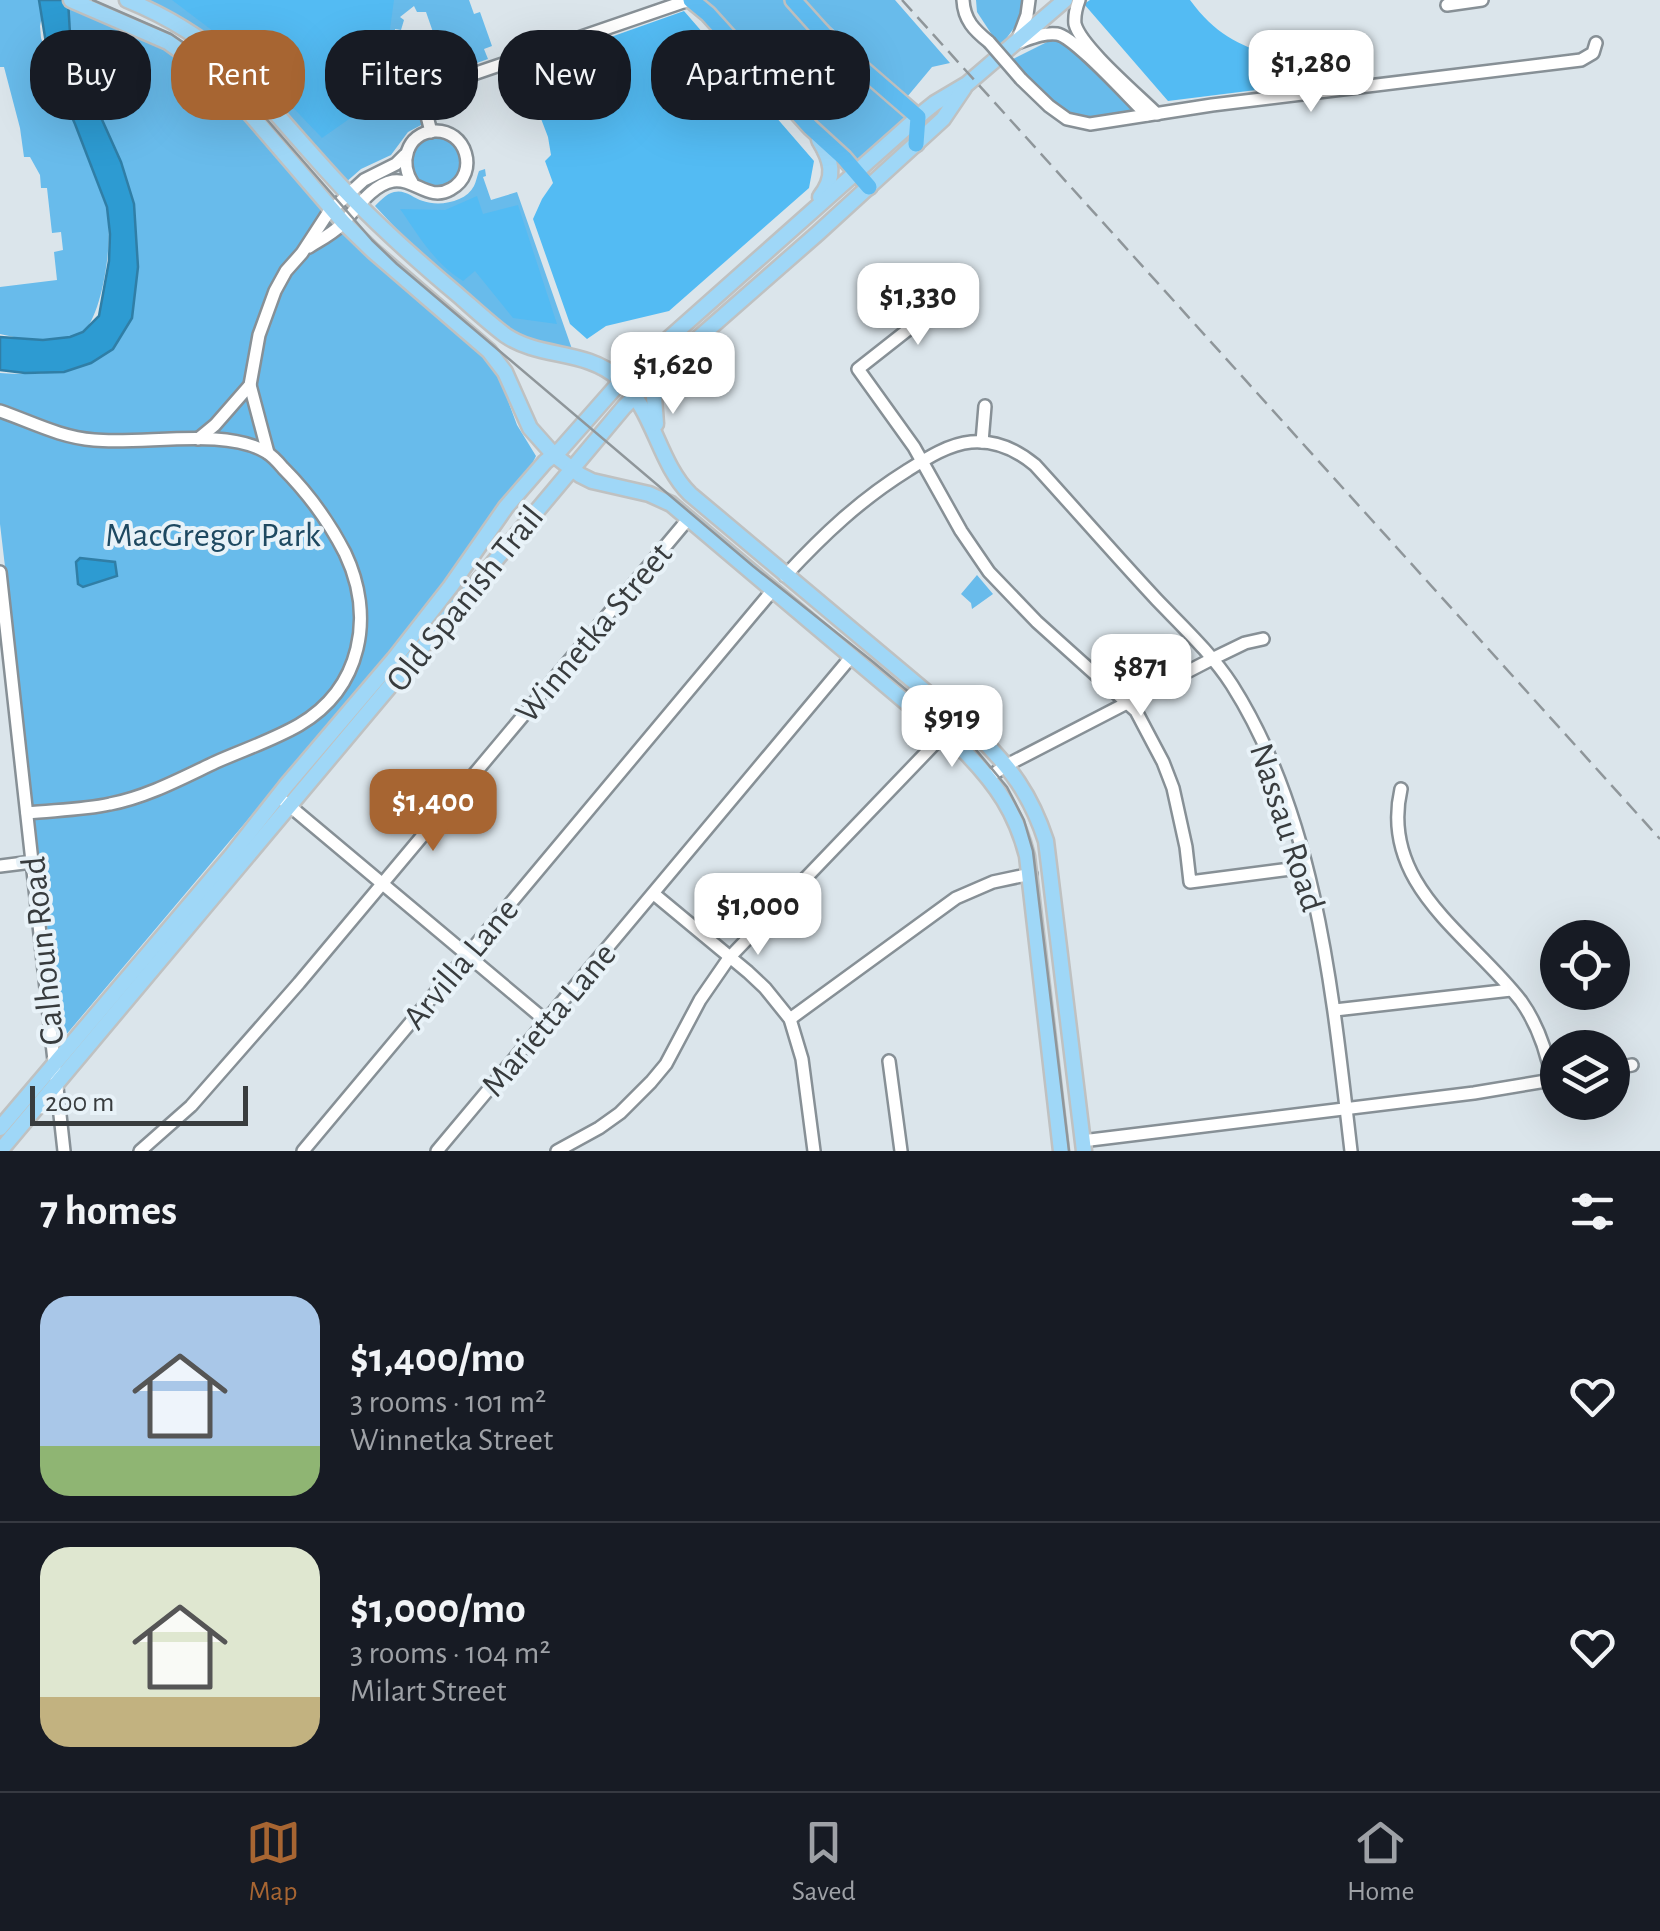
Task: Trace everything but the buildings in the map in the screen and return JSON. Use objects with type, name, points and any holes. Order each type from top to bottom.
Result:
[{"type":"highway","points":[[690,0],[708,14],[869,187]]},
{"type":"highway","points":[[793,0],[830,40],[918,117],[916,144]]},
{"type":"main road","points":[[71,0],[168,42],[195,60],[239,101],[343,222],[489,351],[505,372],[530,428],[554,454],[602,484],[648,494],[672,504],[944,734],[989,777],[1020,828],[1031,874],[1061,1151]]},
{"type":"main road","points":[[127,0],[174,21],[218,52],[408,254],[502,332],[524,345],[584,358],[621,381],[654,427],[674,476],[690,494],[974,733],[1006,765],[1032,804],[1046,841],[1083,1146]]},
{"type":"main road","name":"Old Spanish Trail","points":[[0,1151],[283,801],[418,630],[506,507],[545,462],[621,381],[794,226],[935,102],[968,84],[1065,0]]},
{"type":"main road","name":"Old Spanish Trail","points":[[0,1128],[231,856],[396,682],[634,396],[943,119],[968,84]]},
{"type":"main road","points":[[794,226],[830,180],[830,161],[810,126]]},
{"type":"main road","points":[[667,463],[656,424],[654,397],[672,361]]},
{"type":"street","points":[[647,13],[670,0]]},
{"type":"street","points":[[431,132],[421,92],[690,0]]},
{"type":"street","points":[[967,0],[965,16],[1020,79],[1067,119],[1090,124],[1581,60],[1594,53],[1596,43]]},
{"type":"street","points":[[1017,42],[1029,0]]},
{"type":"street","points":[[1078,0],[1074,18],[1086,44],[1152,114]]},
{"type":"street","points":[[1447,5],[1482,0]]},
{"type":"street","points":[[1017,42],[1061,34],[1152,114]]},
{"type":"street","points":[[27,813],[106,805],[153,790],[297,726],[316,714],[337,692],[352,664],[362,612],[358,588],[324,514],[268,453],[250,384],[256,347],[266,312],[286,271],[332,209],[364,180],[396,164],[414,140],[431,132],[446,132],[463,146],[468,160],[465,174],[456,186],[443,193],[397,181],[387,184],[302,253]]},
{"type":"street","points":[[405,156],[413,184]]},
{"type":"street","points":[[952,296],[858,368],[922,460],[989,572],[1037,622],[1128,702],[1148,732],[1173,788],[1190,882],[1306,867]]},
{"type":"street","points":[[198,439],[250,384]]},
{"type":"street","points":[[785,576],[856,505],[922,460],[960,444],[982,442],[984,406]]},
{"type":"street","points":[[0,411],[65,436],[96,441],[198,439],[235,442],[268,453]]},
{"type":"street","name":"Nassau Road","points":[[982,442],[1014,450],[1035,465],[1212,659],[1232,685],[1266,748],[1286,799],[1314,894],[1335,1010],[1351,1151]]},
{"type":"street","name":"Winnetka Street","points":[[140,1151],[191,1106],[299,983],[689,518]]},
{"type":"street","name":"Calhoun Road","points":[[0,572],[64,1151]]},
{"type":"street","name":"Arvilla Lane","points":[[303,1151],[772,592]]},
{"type":"street","points":[[989,777],[1212,659],[1263,639]]},
{"type":"street","name":"Marietta Lane","points":[[439,1150],[851,656]]},
{"type":"street","points":[[557,1151],[620,1113],[651,1082],[666,1064],[700,1000],[729,958],[944,734]]},
{"type":"street","points":[[1401,789],[1396,822],[1408,869],[1435,908],[1521,1002],[1540,1035]]},
{"type":"street","points":[[283,801],[546,1021]]},
{"type":"street","points":[[0,866],[32,862]]},
{"type":"street","points":[[790,1019],[956,898],[993,882],[1031,874]]},
{"type":"street","points":[[654,894],[765,988],[790,1019],[802,1059],[814,1151]]},
{"type":"street","points":[[1335,1010],[1511,990]]},
{"type":"street","points":[[889,1061],[900,1151]]},
{"type":"street","points":[[1083,1146],[1540,1082]]},
{"type":"green space","points":[[0,0],[39,0],[43,11],[40,30],[30,30],[30,120],[74,120],[107,210],[109,227],[97,307],[83,332],[64,341],[43,342],[0,334],[0,287],[57,280],[54,252],[63,250],[61,232],[52,233],[47,188],[41,188],[40,175],[30,157],[24,157],[4,67],[0,67]]},
{"type":"green space","points":[[138,0],[469,0],[474,14],[480,12],[492,46],[484,49],[488,59],[478,63],[478,30],[432,30],[426,12],[417,12],[414,6],[400,17],[404,20],[401,30],[325,30],[325,120],[425,123],[408,132],[391,155],[361,169],[345,183],[288,120],[305,120],[305,30],[185,30]]},
{"type":"green space","points":[[706,0],[788,0],[819,30],[733,30]]},
{"type":"green space","points":[[805,0],[895,0],[950,63],[932,67],[907,97],[870,63],[870,30],[834,30]]},
{"type":"green space","points":[[976,0],[1025,0],[1022,17],[1000,47],[977,12]]},
{"type":"green space","name":"MacGregor Park","points":[[68,4],[126,30],[71,30]]},
{"type":"green space","points":[[1057,40],[1072,47],[1135,113],[1095,118],[1069,112],[1047,98],[1011,60]]},
{"type":"green space","name":"MacGregor Park","points":[[151,43],[171,54],[171,120],[245,120],[368,256],[482,353],[497,371],[517,425],[536,456],[409,629],[65,1036],[60,1036],[0,524],[0,373],[46,373],[91,363],[134,204],[102,120],[151,120]]},
{"type":"green space","points":[[870,80],[906,115],[852,161],[815,120],[870,120]]},
{"type":"green space","points":[[445,135],[459,146],[463,171],[444,189],[427,188],[414,178],[411,154],[420,140]]},
{"type":"green space","points":[[485,169],[483,177],[491,200],[517,192],[572,349],[512,334],[417,251],[375,206],[398,191],[429,203],[452,202],[470,191],[479,171]]},
{"type":"green space","points":[[977,575],[993,594],[972,609],[961,594]]},
{"type":"shaded area","points":[[39,0],[68,0],[70,30],[44,30]]},
{"type":"shaded area","points":[[172,0],[394,0],[390,30],[325,30],[325,120],[348,120],[322,138],[305,120],[305,30],[212,30]]},
{"type":"shaded area","points":[[1090,0],[1190,0],[1224,34],[1294,63],[1303,84],[1168,101],[1084,4]]},
{"type":"shaded area","points":[[684,11],[700,30],[651,30],[651,120],[778,120],[814,161],[809,188],[669,311],[606,326],[587,339],[570,324],[533,219],[553,183],[545,161],[551,155],[542,120],[631,120],[630,30]]},
{"type":"shaded area","points":[[73,120],[102,120],[134,204],[138,267],[132,318],[113,349],[91,363],[64,372],[0,370],[0,337],[70,337],[83,332],[99,316],[109,261],[107,207]]},
{"type":"shaded area","points":[[477,196],[483,214],[518,205],[557,324],[513,318],[475,271],[463,281],[444,266],[400,209],[445,210]]},
{"type":"shaded area","points":[[80,558],[115,562],[117,576],[83,587],[78,584],[76,562]]},
{"type":"tram line","points":[[93,0],[171,34],[212,62],[397,264],[753,566],[972,745],[1007,787],[1024,820],[1033,851],[1069,1151]]},
{"type":"railway","points":[[902,0],[1660,839]]}]
